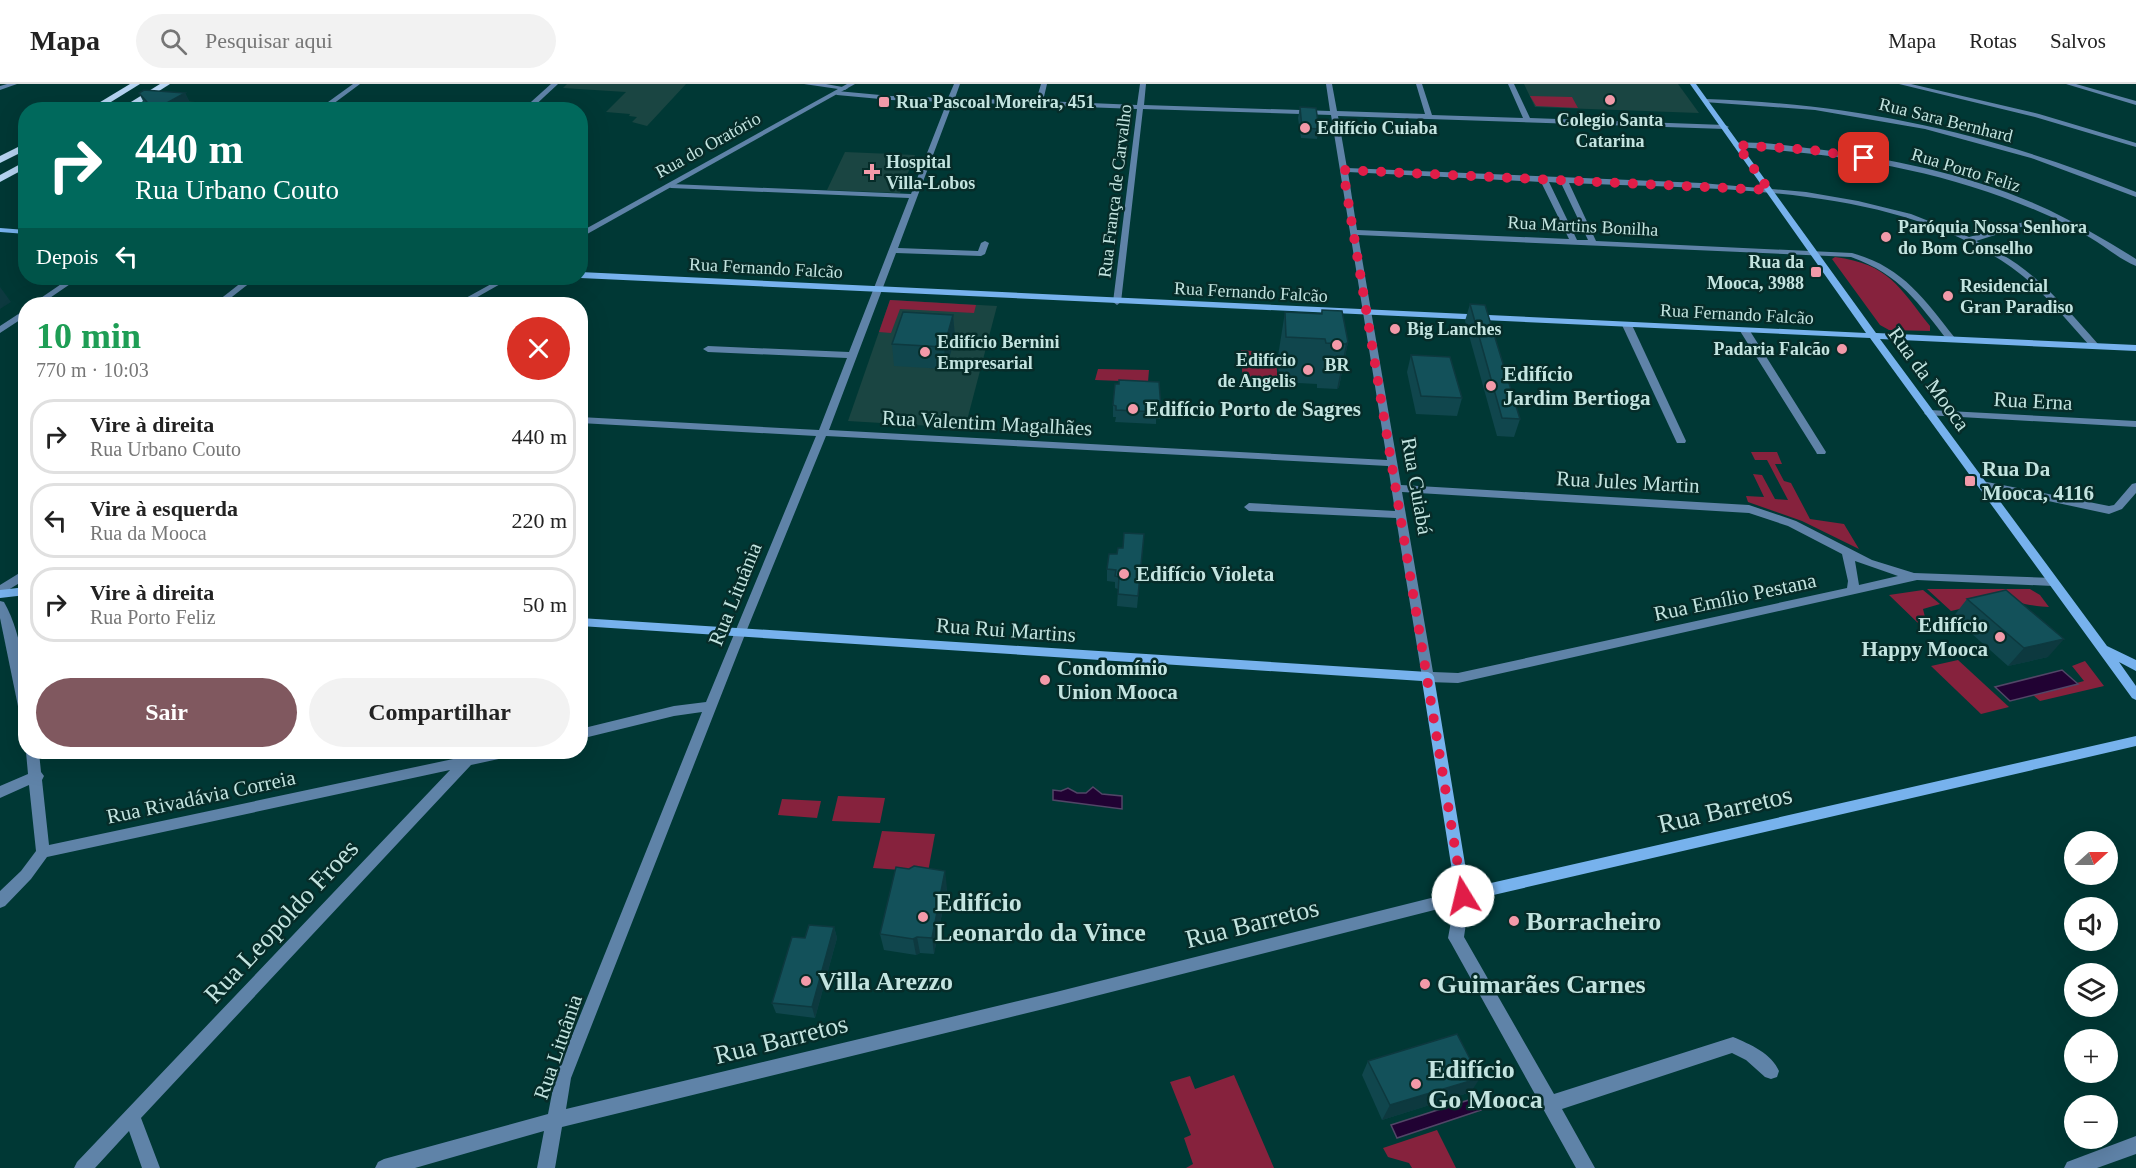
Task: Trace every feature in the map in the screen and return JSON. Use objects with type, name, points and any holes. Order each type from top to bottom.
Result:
[{"type":"main road","points":[[105,102],[136,84]]},
{"type":"main road","points":[[136,102],[166,84]]},
{"type":"main road","name":"Rua da Mooca","points":[[1693,84],[1812,252],[2136,695]]},
{"type":"main road","points":[[0,160],[18,150]]},
{"type":"main road","points":[[0,179],[18,169]]},
{"type":"main road","points":[[0,230],[18,231]]},
{"type":"main road","name":"Rua Fernando Falcão","points":[[588,275],[878,291],[2136,348]]},
{"type":"main road","points":[[0,592],[18,591]]},
{"type":"main road","name":"Rua Rui Martins","points":[[588,622],[1428,676]]},
{"type":"main road","points":[[2102,648],[2136,666]]},
{"type":"main road","name":"Rua Cuiabá","points":[[1428,676],[1463,896]]},
{"type":"main road","name":"Rua Barretos","points":[[1463,896],[2136,741]]},
{"type":"street","points":[[0,88],[14,84]]},
{"type":"street","points":[[331,102],[357,84]]},
{"type":"street","points":[[534,102],[555,84]]},
{"type":"street","points":[[807,84],[849,86]]},
{"type":"street","name":"Rua Lituânia","points":[[546,1168],[563,1078],[740,632],[823,432],[957,84]]},
{"type":"street","points":[[1039,102],[1044,84]]},
{"type":"street","name":"Rua França de Carvalho","points":[[1118,302],[1143,84]]},
{"type":"street","name":"Rua Cuiabá","points":[[1329,84],[1428,676]]},
{"type":"street","points":[[1419,84],[1429,117]]},
{"type":"street","points":[[1511,84],[1527,119]]},
{"type":"street","points":[[1902,84],[2037,115],[2136,145]]},
{"type":"street","points":[[2069,84],[2136,103]]},
{"type":"street","name":"Rua do Oratório","points":[[588,232],[849,86]]},
{"type":"street","points":[[837,93],[852,96],[1725,127]]},
{"type":"street","name":"Rua Sara Bernhard","points":[[1706,101],[1793,105],[1910,124],[2055,164],[2136,195]]},
{"type":"street","name":"Rua Porto Feliz","points":[[1737,145],[1800,148],[1850,155],[1924,171],[1974,185],[2050,215],[2094,236],[2136,262]]},
{"type":"street","points":[[1343,170],[1769,190],[1837,200],[1905,215],[1969,240],[2018,267],[2095,346]]},
{"type":"street","points":[[1544,179],[1574,242]]},
{"type":"street","points":[[1564,180],[1593,243]]},
{"type":"street","points":[[671,186],[914,196]]},
{"type":"street","points":[[1558,208],[1576,208]]},
{"type":"street","points":[[1969,240],[2021,224]]},
{"type":"street","name":"Rua Martins Bonilha","points":[[1353,232],[1852,255],[1871,260],[1903,279],[1952,340]]},
{"type":"street","points":[[893,250],[981,254],[985,243]]},
{"type":"street","points":[[46,297],[64,285]]},
{"type":"street","points":[[227,297],[243,285]]},
{"type":"street","points":[[472,297],[494,285]]},
{"type":"street","points":[[0,330],[18,318]]},
{"type":"street","points":[[1627,325],[1681,441]]},
{"type":"street","points":[[1745,331],[1821,452]]},
{"type":"street","points":[[708,349],[853,355]]},
{"type":"street","name":"Rua Erna","points":[[1929,412],[2136,424]]},
{"type":"street","name":"Rua Valentim Magalhães","points":[[588,420],[1391,463]]},
{"type":"street","points":[[1982,484],[2109,510],[2118,507],[2136,486]]},
{"type":"street","name":"Rua Jules Martin","points":[[1396,488],[1749,508],[1793,521],[1847,553],[1889,572],[1917,576]]},
{"type":"street","points":[[1249,507],[1401,515]]},
{"type":"street","points":[[1847,553],[1854,581],[1852,591]]},
{"type":"street","name":"Rua Emílio Pestana","points":[[1428,676],[1458,678],[1917,576],[2053,582]]},
{"type":"street","points":[[0,592],[18,579]]},
{"type":"street","points":[[0,605],[8,623],[18,675]]},
{"type":"street","points":[[588,732],[674,711],[711,706]]},
{"type":"street","points":[[0,901],[26,875],[43,852],[33,759]]},
{"type":"street","name":"Rua Rivadávia Correia","points":[[43,852],[476,759]]},
{"type":"street","name":"Rua Leopoldo Froes","points":[[83,1168],[467,761]]},
{"type":"street","points":[[0,792],[37,776]]},
{"type":"street","points":[[1463,896],[1456,938],[1587,1168]]},
{"type":"street","name":"Rua Barretos","points":[[384,1168],[555,1120],[1056,999],[1463,896]]},
{"type":"street","points":[[1550,1104],[1732,1045],[1752,1054],[1772,1071]]},
{"type":"street","points":[[132,1116],[151,1168]]},
{"type":"street","points":[[2073,1168],[2136,1145]]},
{"type":"shaded area","points":[[567,84],[686,84],[647,126],[632,122],[637,117],[629,116],[630,114],[606,112],[626,92],[563,88]]},
{"type":"shaded area","name":"Colegio Santa Catarina","points":[[1524,84],[1678,84],[1699,113],[1535,107]]},
{"type":"shaded area","points":[[1530,96],[1572,97],[1578,108],[1536,106]]},
{"type":"shaded area","points":[[148,99],[196,102],[143,102]]},
{"type":"shaded area","name":"Hospital Villa-Lobos","points":[[845,152],[915,155],[900,193],[827,190]]},
{"type":"shaded area","points":[[1835,257],[1868,265],[1891,279],[1930,326],[1930,331],[1889,330],[1880,325],[1832,259]]},
{"type":"shaded area","points":[[890,300],[997,306],[965,428],[848,421]]},
{"type":"shaded area","points":[[890,300],[976,305],[974,313],[900,309],[891,333],[879,332]]},
{"type":"shaded area","points":[[1241,350],[1275,353],[1279,389],[1243,388]]},
{"type":"shaded area","points":[[1098,369],[1149,370],[1148,382],[1095,380]]},
{"type":"shaded area","points":[[1751,452],[1777,452],[1782,464],[1775,464],[1784,481],[1791,483],[1810,519],[1844,524],[1859,549],[1802,521],[1748,502],[1746,496],[1764,497],[1753,474],[1762,475],[1775,499],[1788,500],[1767,460],[1755,460]]},
{"type":"shaded area","points":[[1927,589],[2030,589],[2040,595],[2049,607],[2015,602],[2007,598],[1951,611]]},
{"type":"shaded area","points":[[1923,590],[1940,604],[1923,609],[1926,621],[1919,624],[1889,595]]},
{"type":"shaded area","points":[[1958,660],[2009,707],[1981,714],[1931,666]]},
{"type":"shaded area","points":[[2085,661],[2104,686],[2040,701],[2033,695],[2084,681],[2072,666]]},
{"type":"shaded area","points":[[2062,670],[2078,684],[2010,701],[1995,687]]},
{"type":"shaded area","points":[[1093,787],[1102,794],[1122,796],[1122,809],[1053,800],[1053,790],[1061,791],[1068,788],[1077,793],[1086,793]]},
{"type":"shaded area","points":[[838,796],[885,798],[880,823],[832,821]]},
{"type":"shaded area","points":[[782,799],[821,801],[817,818],[778,815]]},
{"type":"shaded area","points":[[882,831],[935,834],[928,872],[873,868]]},
{"type":"shaded area","points":[[1234,1075],[1274,1168],[1186,1168],[1193,1164],[1184,1138],[1191,1135],[1170,1082],[1190,1076],[1195,1089]]},
{"type":"shaded area","points":[[1475,1098],[1481,1110],[1397,1138],[1391,1125]]},
{"type":"shaded area","points":[[1437,1130],[1456,1168],[1412,1168],[1409,1163],[1388,1157],[1383,1148]]},
{"type":"building","points":[[144,90],[185,93],[169,102],[147,102],[139,93]]},
{"type":"building","points":[[1300,107],[1316,108],[1319,129],[1302,128]]},
{"type":"building","points":[[1470,304],[1485,305],[1520,419],[1502,418]]},
{"type":"building","points":[[1322,310],[1342,311],[1348,342],[1346,344],[1326,343],[1325,339],[1286,337],[1285,312],[1322,314]]},
{"type":"building","points":[[903,312],[953,315],[944,347],[892,344]]},
{"type":"building","points":[[1411,355],[1450,357],[1462,398],[1421,396]]},
{"type":"building","points":[[1119,380],[1159,382],[1161,408],[1157,407],[1157,412],[1116,410],[1116,406],[1113,405],[1115,384],[1119,384]]},
{"type":"building","name":"Edifício Violeta","points":[[1124,533],[1144,534],[1138,596],[1118,594],[1119,577],[1115,576],[1116,570],[1107,569],[1109,554],[1117,554],[1118,548],[1123,548]]},
{"type":"building","points":[[2006,590],[2064,639],[2024,648],[1967,599]]},
{"type":"building","points":[[914,866],[945,871],[932,938],[913,939],[880,934],[896,867],[909,869]]},
{"type":"building","name":"Villa Arezzo","points":[[809,925],[834,927],[812,1007],[772,1003],[792,937],[805,938]]},
{"type":"building","points":[[1457,1034],[1480,1078],[1390,1105],[1368,1061]]},
{"type":"place","name":"Colegio Santa Catarina","points":[[1610,100]]},
{"type":"place","name":"Rua Pascoal Moreira, 451","points":[[884,102]]},
{"type":"place","name":"Edifício Cuiaba","points":[[1305,128]]},
{"type":"place","name":"Hospital Villa-Lobos","points":[[872,172]]},
{"type":"place","name":"Paróquia Nossa Senhora do Bom Conselho","points":[[1886,237]]},
{"type":"place","name":"Rua da Mooca, 3988","points":[[1816,272]]},
{"type":"place","name":"Residencial Gran Paradiso","points":[[1948,296]]},
{"type":"place","name":"Big Lanches","points":[[1395,329]]},
{"type":"place","name":"BR","points":[[1337,345]]},
{"type":"place","name":"Padaria Falcão","points":[[1842,349]]},
{"type":"place","name":"Edifício Bernini Empresarial","points":[[925,352]]},
{"type":"place","name":"Edifício de Angelis","points":[[1308,370]]},
{"type":"place","name":"Edifício Jardim Bertioga","points":[[1491,386]]},
{"type":"place","name":"Edifício Porto de Sagres","points":[[1133,409]]},
{"type":"place","name":"Rua Da Mooca, 4116","points":[[1970,481]]},
{"type":"place","name":"Edifício Violeta","points":[[1124,574]]},
{"type":"place","name":"Edifício Happy Mooca","points":[[2000,637]]},
{"type":"place","name":"Condomínio Union Mooca","points":[[1045,680]]},
{"type":"place","name":"Edifício Leonardo da Vince","points":[[923,917]]},
{"type":"place","name":"Borracheiro","points":[[1514,921]]},
{"type":"place","name":"Villa Arezzo","points":[[806,981]]},
{"type":"place","name":"Guimarães Carnes","points":[[1425,984]]},
{"type":"place","name":"Edifício Go Mooca","points":[[1416,1084]]},
{"type":"route","points":[[1463,896],[1343,170],[1769,190],[1737,145],[1789,147],[1864,158]]}]
